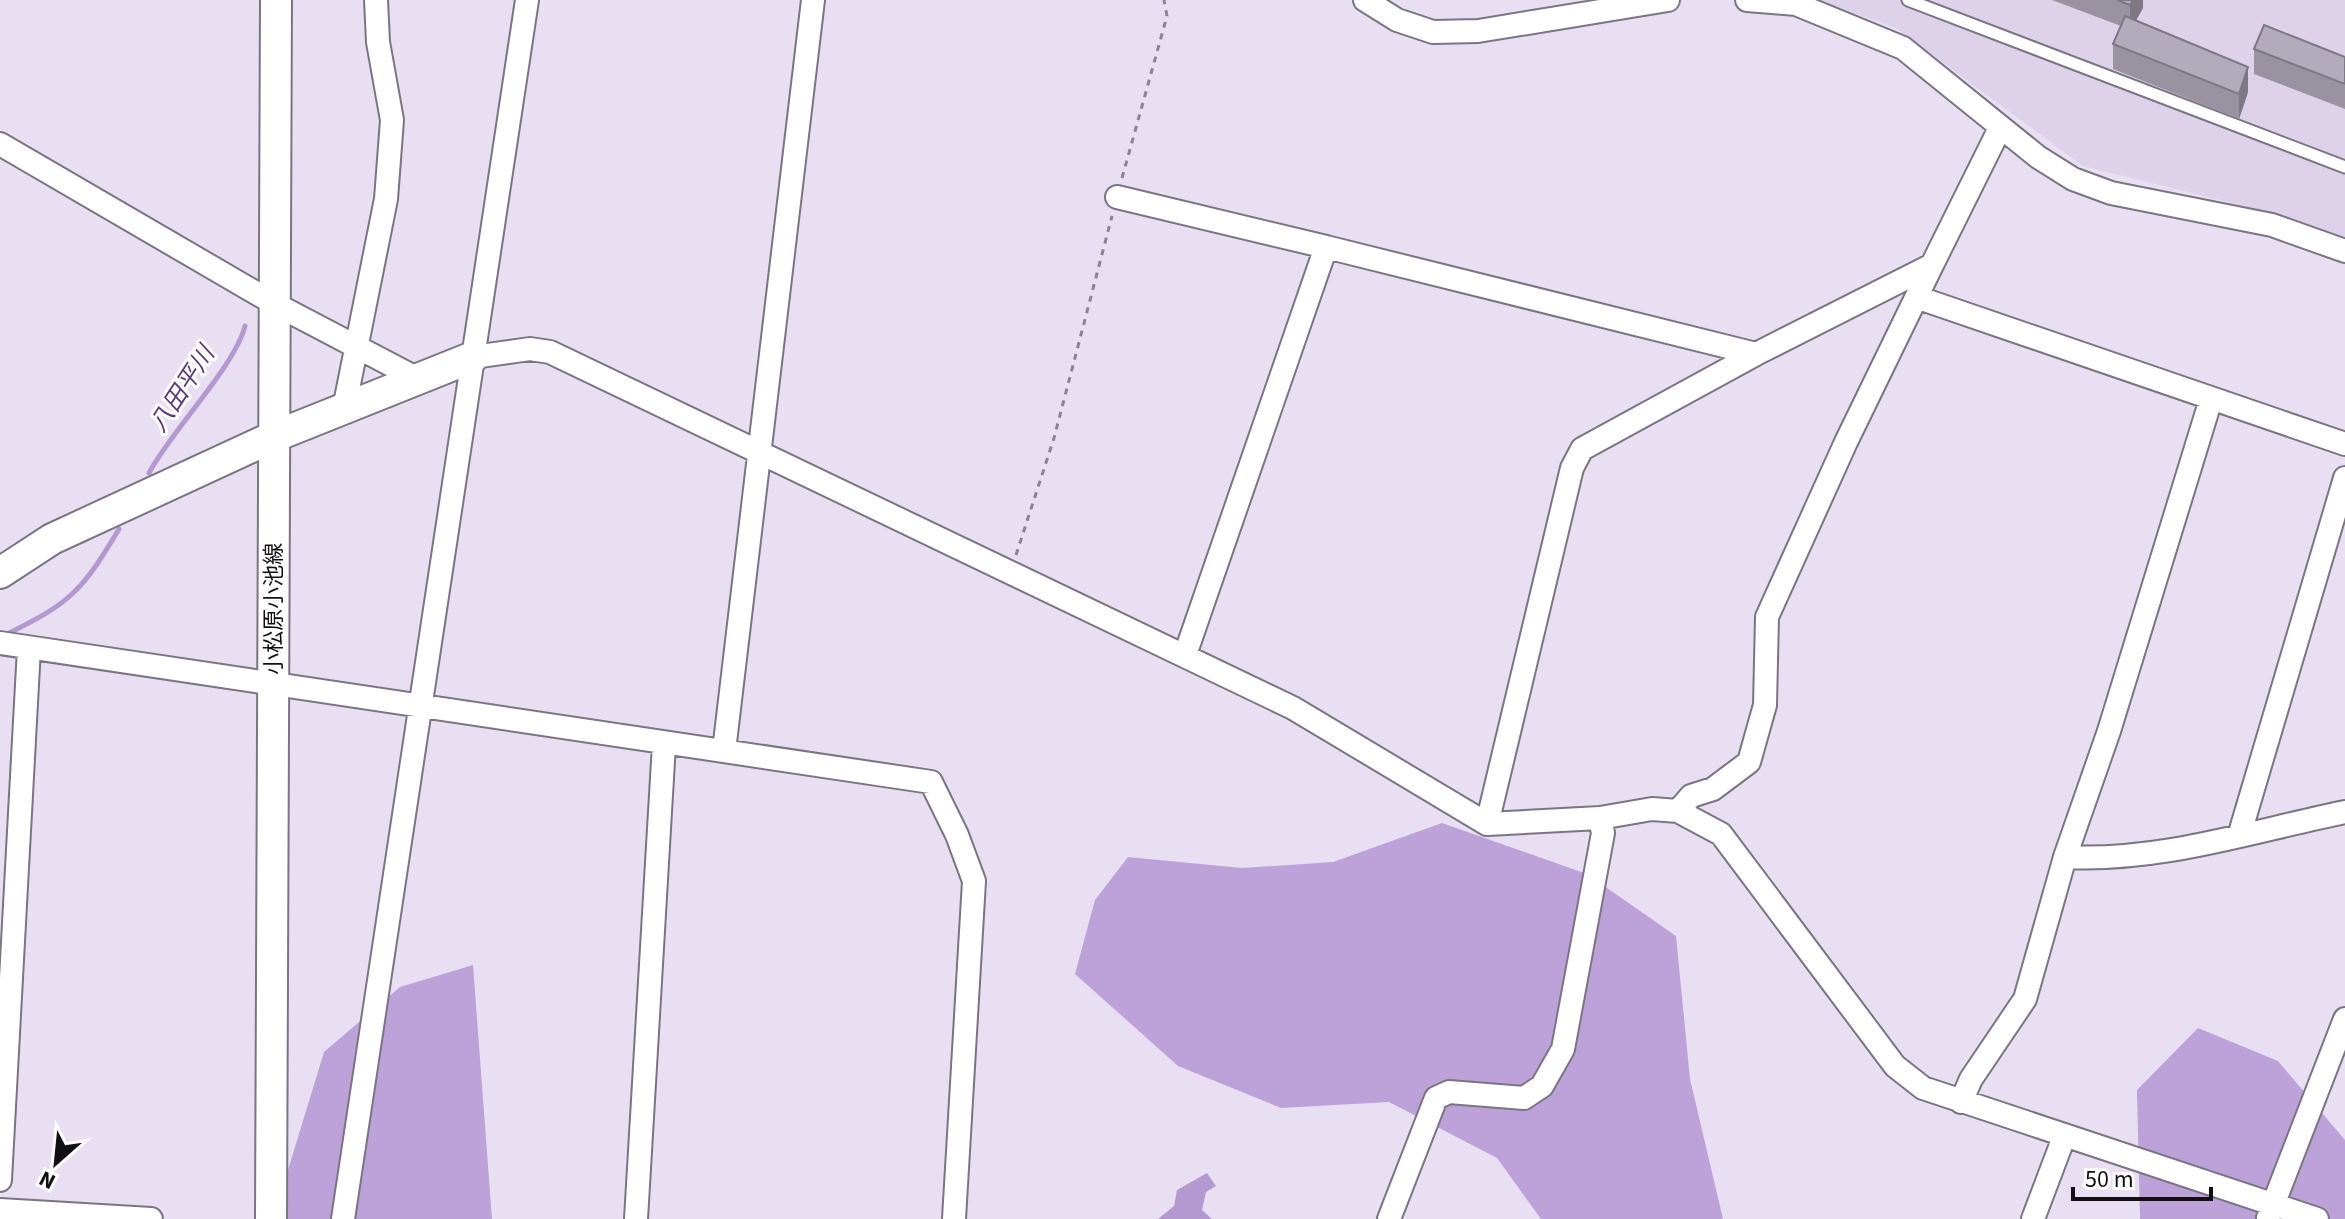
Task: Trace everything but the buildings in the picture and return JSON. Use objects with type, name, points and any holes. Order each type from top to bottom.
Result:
[{"type":"main road","name":"小松原小池線","points":[[271,1219],[276,0]]},
{"type":"main road","points":[[0,573],[52,539],[273,437],[473,357]]},
{"type":"street","points":[[344,409],[386,199],[392,120],[378,42],[376,0]]},
{"type":"street","points":[[343,1219],[527,0]]},
{"type":"street","points":[[724,751],[813,0]]},
{"type":"street","points":[[1365,0],[1397,20],[1433,32],[1478,31],[1668,0]]},
{"type":"street","points":[[1747,0],[1796,4],[1903,48],[2000,128],[2073,179],[2111,193],[2272,225],[2345,251]]},
{"type":"street","points":[[1678,811],[1691,796],[1713,789],[1749,762],[1765,705],[1767,617],[1846,442],[2000,128]]},
{"type":"street","points":[[0,144],[275,304],[418,379]]},
{"type":"street","points":[[1117,197],[1756,354]]},
{"type":"street","points":[[1185,655],[1326,247]]},
{"type":"street","points":[[1487,824],[1572,468],[1582,449],[1756,354],[1932,265]]},
{"type":"street","points":[[1919,298],[2345,444]]},
{"type":"street","points":[[473,357],[530,349],[550,352],[1293,708],[1487,824],[1600,818],[1652,809],[1678,811],[1721,834],[1895,1066],[1923,1088],[2270,1212],[2317,1219]]},
{"type":"street","points":[[1961,1102],[1971,1079],[2025,999],[2065,857],[2109,731],[2211,399]]},
{"type":"street","points":[[2240,833],[2345,478]]},
{"type":"street","points":[[0,643],[931,782],[957,835],[974,881],[954,1219]]},
{"type":"street","points":[[0,1180],[29,648]]},
{"type":"street","points":[[636,1219],[664,744]]},
{"type":"street","points":[[2065,857],[2108,860],[2179,851],[2240,833],[2345,812]]},
{"type":"street","points":[[1389,1219],[1436,1098],[1449,1092],[1524,1098],[1542,1086],[1563,1049],[1603,833],[1600,818]]},
{"type":"street","points":[[2270,1212],[2345,1019]]},
{"type":"street","points":[[2033,1219],[2064,1137]]},
{"type":"street","points":[[0,1210],[151,1219]]},
{"type":"lane","points":[[1908,0],[2345,167]]},
{"type":"path","points":[[1011,571],[1054,438],[1160,46],[1167,16],[1164,0]]},
{"type":"shaded area","points":[[1817,0],[2345,0],[2345,237],[2248,207],[2083,166],[1896,28]]},
{"type":"shaded area","points":[[1442,823],[1587,874],[1676,936],[1690,1079],[1723,1219],[1541,1219],[1497,1158],[1389,1102],[1281,1108],[1178,1066],[1075,974],[1095,900],[1128,857],[1242,868],[1333,862]]},
{"type":"shaded area","points":[[473,965],[492,1219],[273,1219],[324,1052],[400,987]]},
{"type":"shaded area","points":[[2198,1028],[2278,1061],[2345,1140],[2345,1219],[2140,1219],[2137,1090]]},
{"type":"shaded area","points":[[1207,1173],[1216,1186],[1206,1192],[1202,1210],[1212,1219],[1158,1219],[1174,1206],[1177,1190]]},
{"type":"waterway","name":"八田平川","points":[[149,473],[229,360],[245,326]]},
{"type":"waterway","name":"八田平川","points":[[5,635],[45,614],[73,593],[95,567],[119,529]]}]
